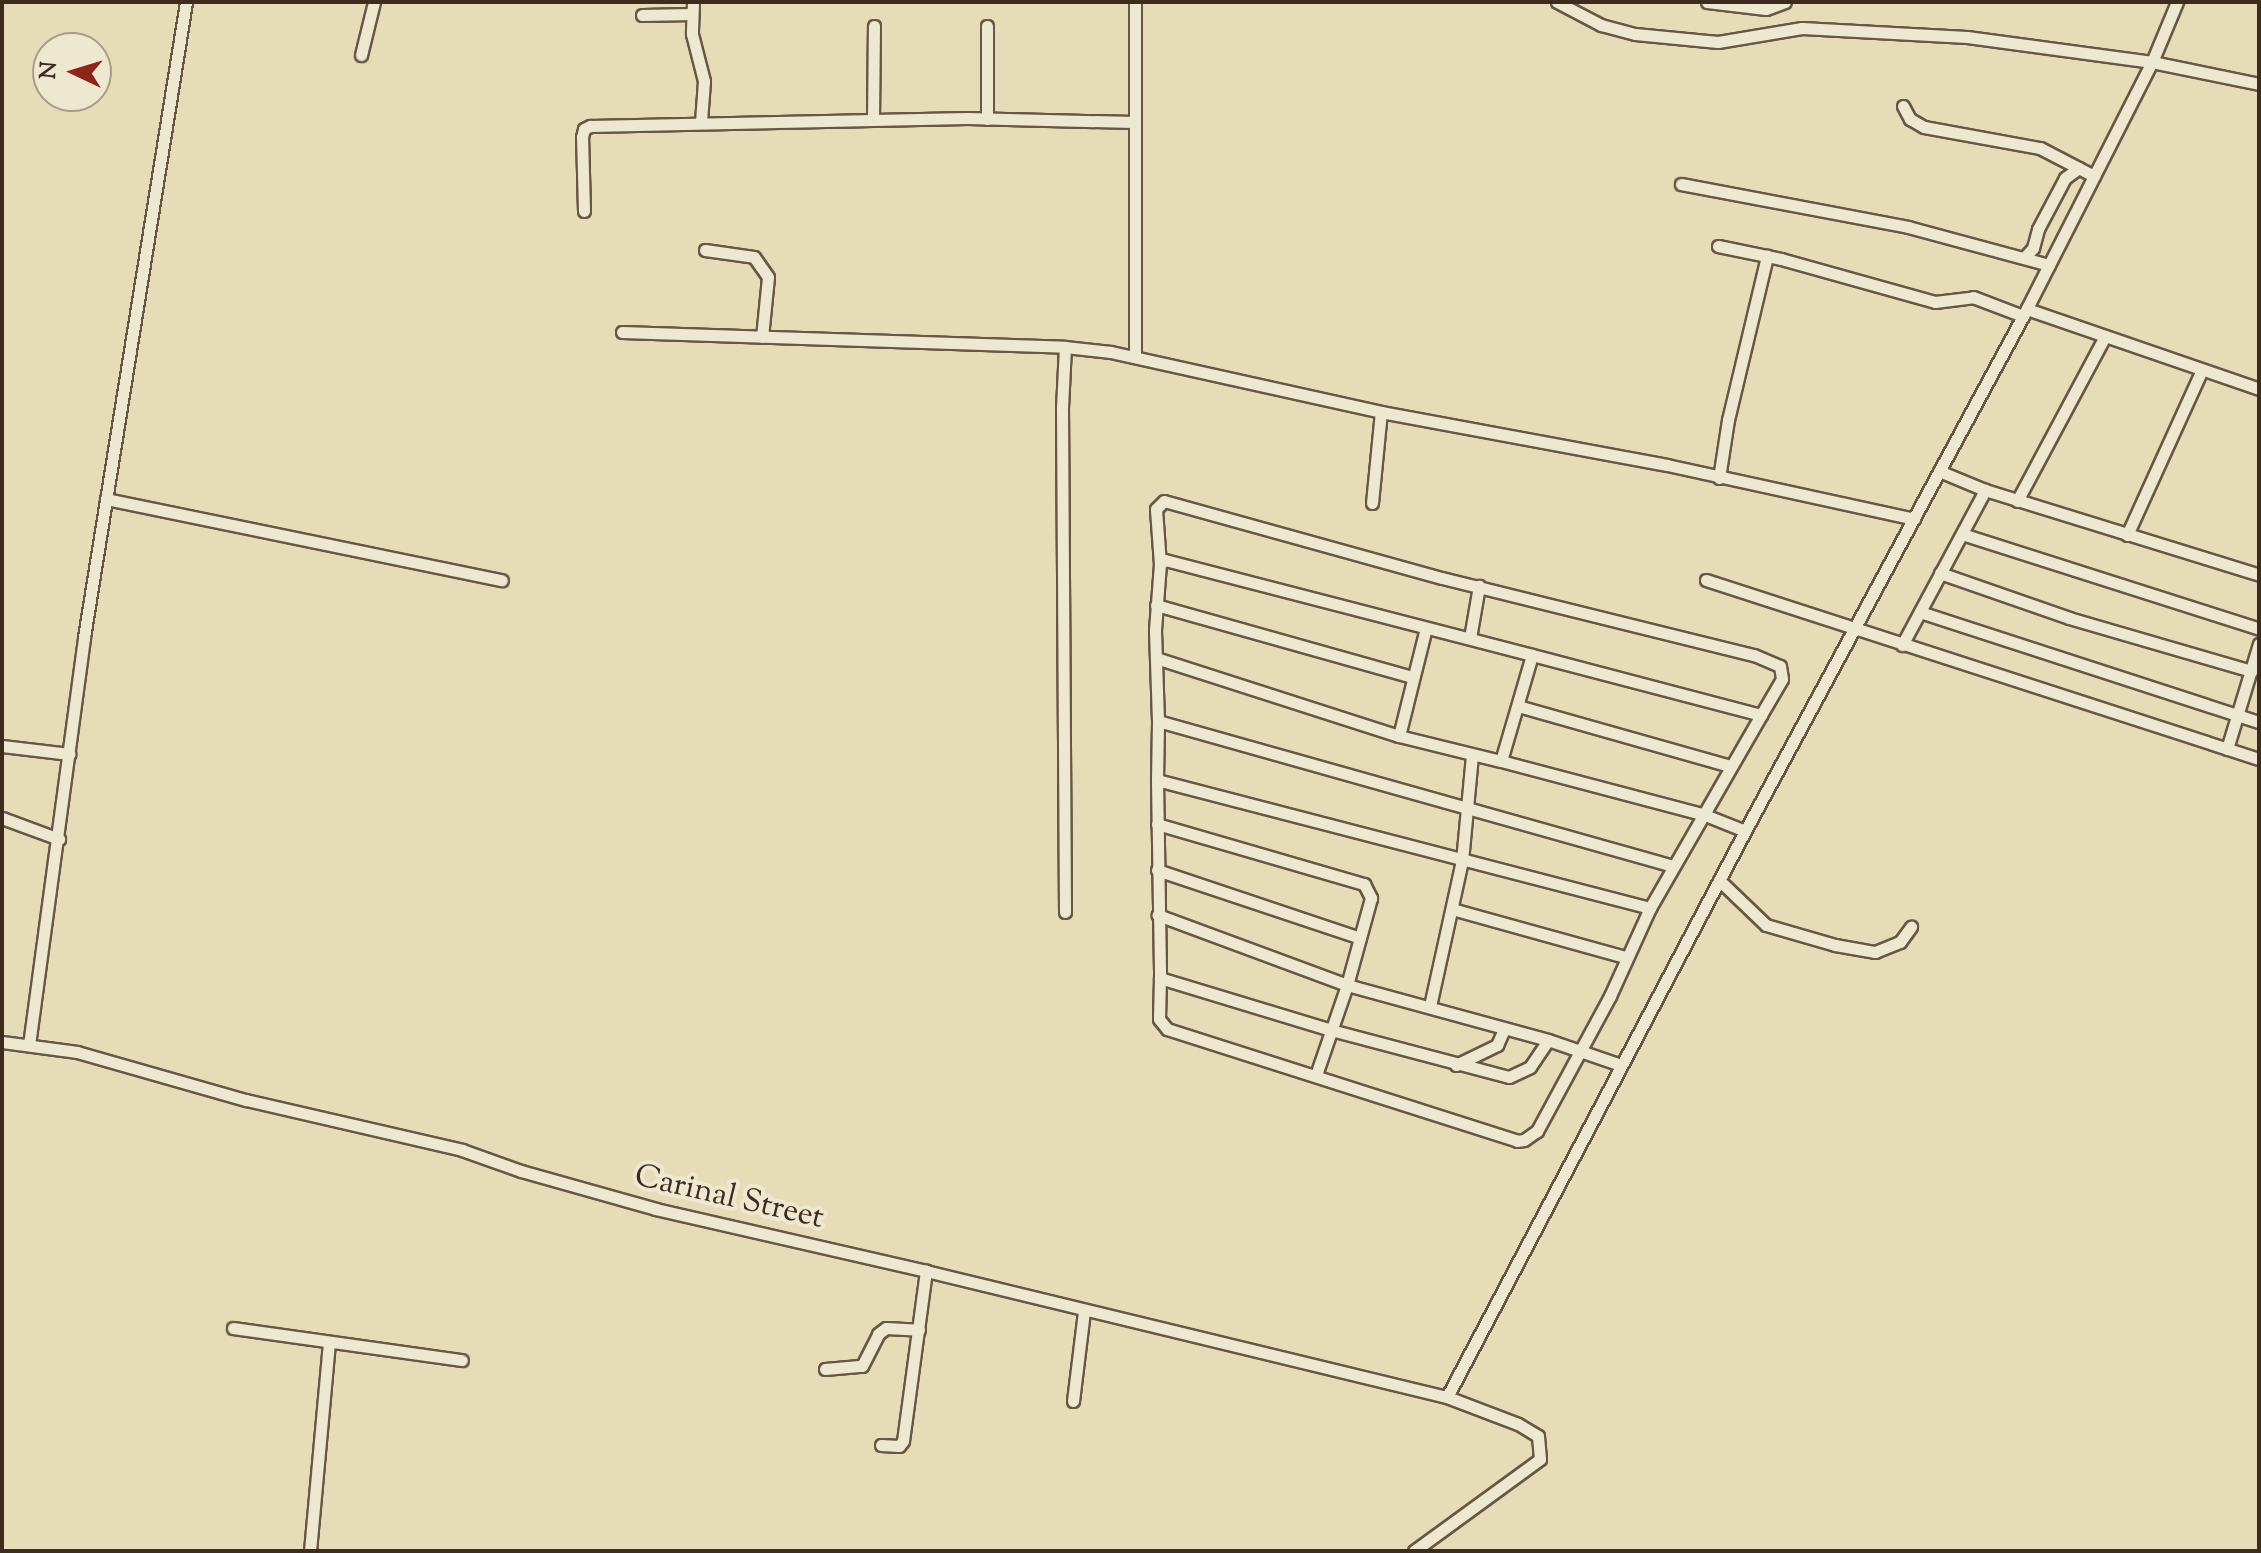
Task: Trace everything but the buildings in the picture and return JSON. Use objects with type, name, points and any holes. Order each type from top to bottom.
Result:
[{"type":"street","points":[[29,1045],[106,499],[186,2]]},
{"type":"street","points":[[361,55],[374,2]]},
{"type":"street","points":[[1135,2],[1135,356]]},
{"type":"street","points":[[1557,2],[1601,25],[1635,34],[1718,42],[1802,28],[1967,37],[2152,62],[2259,84]]},
{"type":"street","points":[[1707,2],[1766,9],[1785,2]]},
{"type":"street","points":[[1447,1397],[1745,831],[2025,313],[2152,62],[2177,2]]},
{"type":"street","points":[[642,15],[693,8],[692,34],[704,81],[701,122]]},
{"type":"street","points":[[873,119],[874,26]]},
{"type":"street","points":[[987,26],[987,119]]},
{"type":"street","points":[[1903,106],[1910,119],[1924,127],[2040,148],[2094,176]]},
{"type":"street","points":[[584,211],[584,129],[701,122],[873,119],[1134,122]]},
{"type":"street","points":[[2024,258],[2033,248],[2038,229],[2065,178],[2079,168]]},
{"type":"street","points":[[1681,184],[1908,227],[2049,265]]},
{"type":"street","points":[[1718,246],[1767,256],[1935,302],[1973,297],[2105,336],[2259,389]]},
{"type":"street","points":[[705,250],[754,257],[768,277],[762,337]]},
{"type":"street","points":[[1719,478],[1728,420],[1767,256]]},
{"type":"street","points":[[622,332],[1065,347],[1135,356],[1381,412],[1667,465],[1914,519]]},
{"type":"street","points":[[2017,501],[2105,336]]},
{"type":"street","points":[[1065,347],[1062,408],[1065,912]]},
{"type":"street","points":[[2127,535],[2202,370]]},
{"type":"street","points":[[1372,503],[1381,412]]},
{"type":"street","points":[[1939,471],[2017,501],[2259,575]]},
{"type":"street","points":[[1902,645],[1985,490]]},
{"type":"street","points":[[106,499],[502,580]]},
{"type":"street","points":[[1164,501],[1479,586],[1754,655],[1780,666],[1782,679],[1650,908],[1581,1051],[1537,1131],[1517,1141],[1167,1029],[1159,1019],[1156,605],[1160,564],[1156,509],[1164,501]]},
{"type":"street","points":[[1962,534],[2259,629]]},
{"type":"street","points":[[1160,564],[1171,560],[1761,715]]},
{"type":"street","points":[[1940,573],[2069,618],[2251,671]]},
{"type":"street","points":[[1706,580],[2259,759]]},
{"type":"street","points":[[1470,638],[1479,586]]},
{"type":"street","points":[[1156,605],[1413,677]]},
{"type":"street","points":[[1920,612],[2259,722]]},
{"type":"street","points":[[1399,736],[1426,628]]},
{"type":"street","points":[[2227,749],[2259,644]]},
{"type":"street","points":[[1501,761],[1532,655]]},
{"type":"street","points":[[1156,658],[1399,736],[1705,815],[1745,831]]},
{"type":"street","points":[[1518,706],[1730,766]]},
{"type":"street","points":[[1158,721],[1465,810],[1673,866]]},
{"type":"street","points":[[2,746],[70,754]]},
{"type":"street","points":[[1430,1006],[1462,861],[1472,755]]},
{"type":"street","points":[[1157,780],[1650,908]]},
{"type":"street","points":[[2,818],[59,839]]},
{"type":"street","points":[[1157,824],[1364,884],[1371,898],[1347,985],[1316,1075]]},
{"type":"street","points":[[1157,870],[1360,938]]},
{"type":"street","points":[[1719,880],[1766,925],[1835,945],[1875,952],[1900,942],[1911,927]]},
{"type":"street","points":[[1452,909],[1625,957]]},
{"type":"street","points":[[1158,915],[1347,985],[1548,1040],[1621,1065]]},
{"type":"street","points":[[1160,978],[1331,1030],[1509,1077],[1518,1075],[1536,1060],[1548,1040]]},
{"type":"street","points":[[1456,1065],[1497,1045],[1504,1029]]},
{"type":"street","name":"Carinal Street","points":[[2,1042],[77,1052],[246,1100],[462,1150],[521,1171],[656,1209],[1447,1397],[1518,1424],[1538,1436],[1542,1450],[1536,1464],[1414,1551]]},
{"type":"street","points":[[881,1445],[899,1446],[903,1441],[926,1271]]},
{"type":"street","points":[[1073,1401],[1084,1312]]},
{"type":"street","points":[[233,1328],[462,1360]]},
{"type":"street","points":[[825,1369],[862,1366],[881,1330],[919,1330]]},
{"type":"street","points":[[310,1551],[329,1342]]}]
